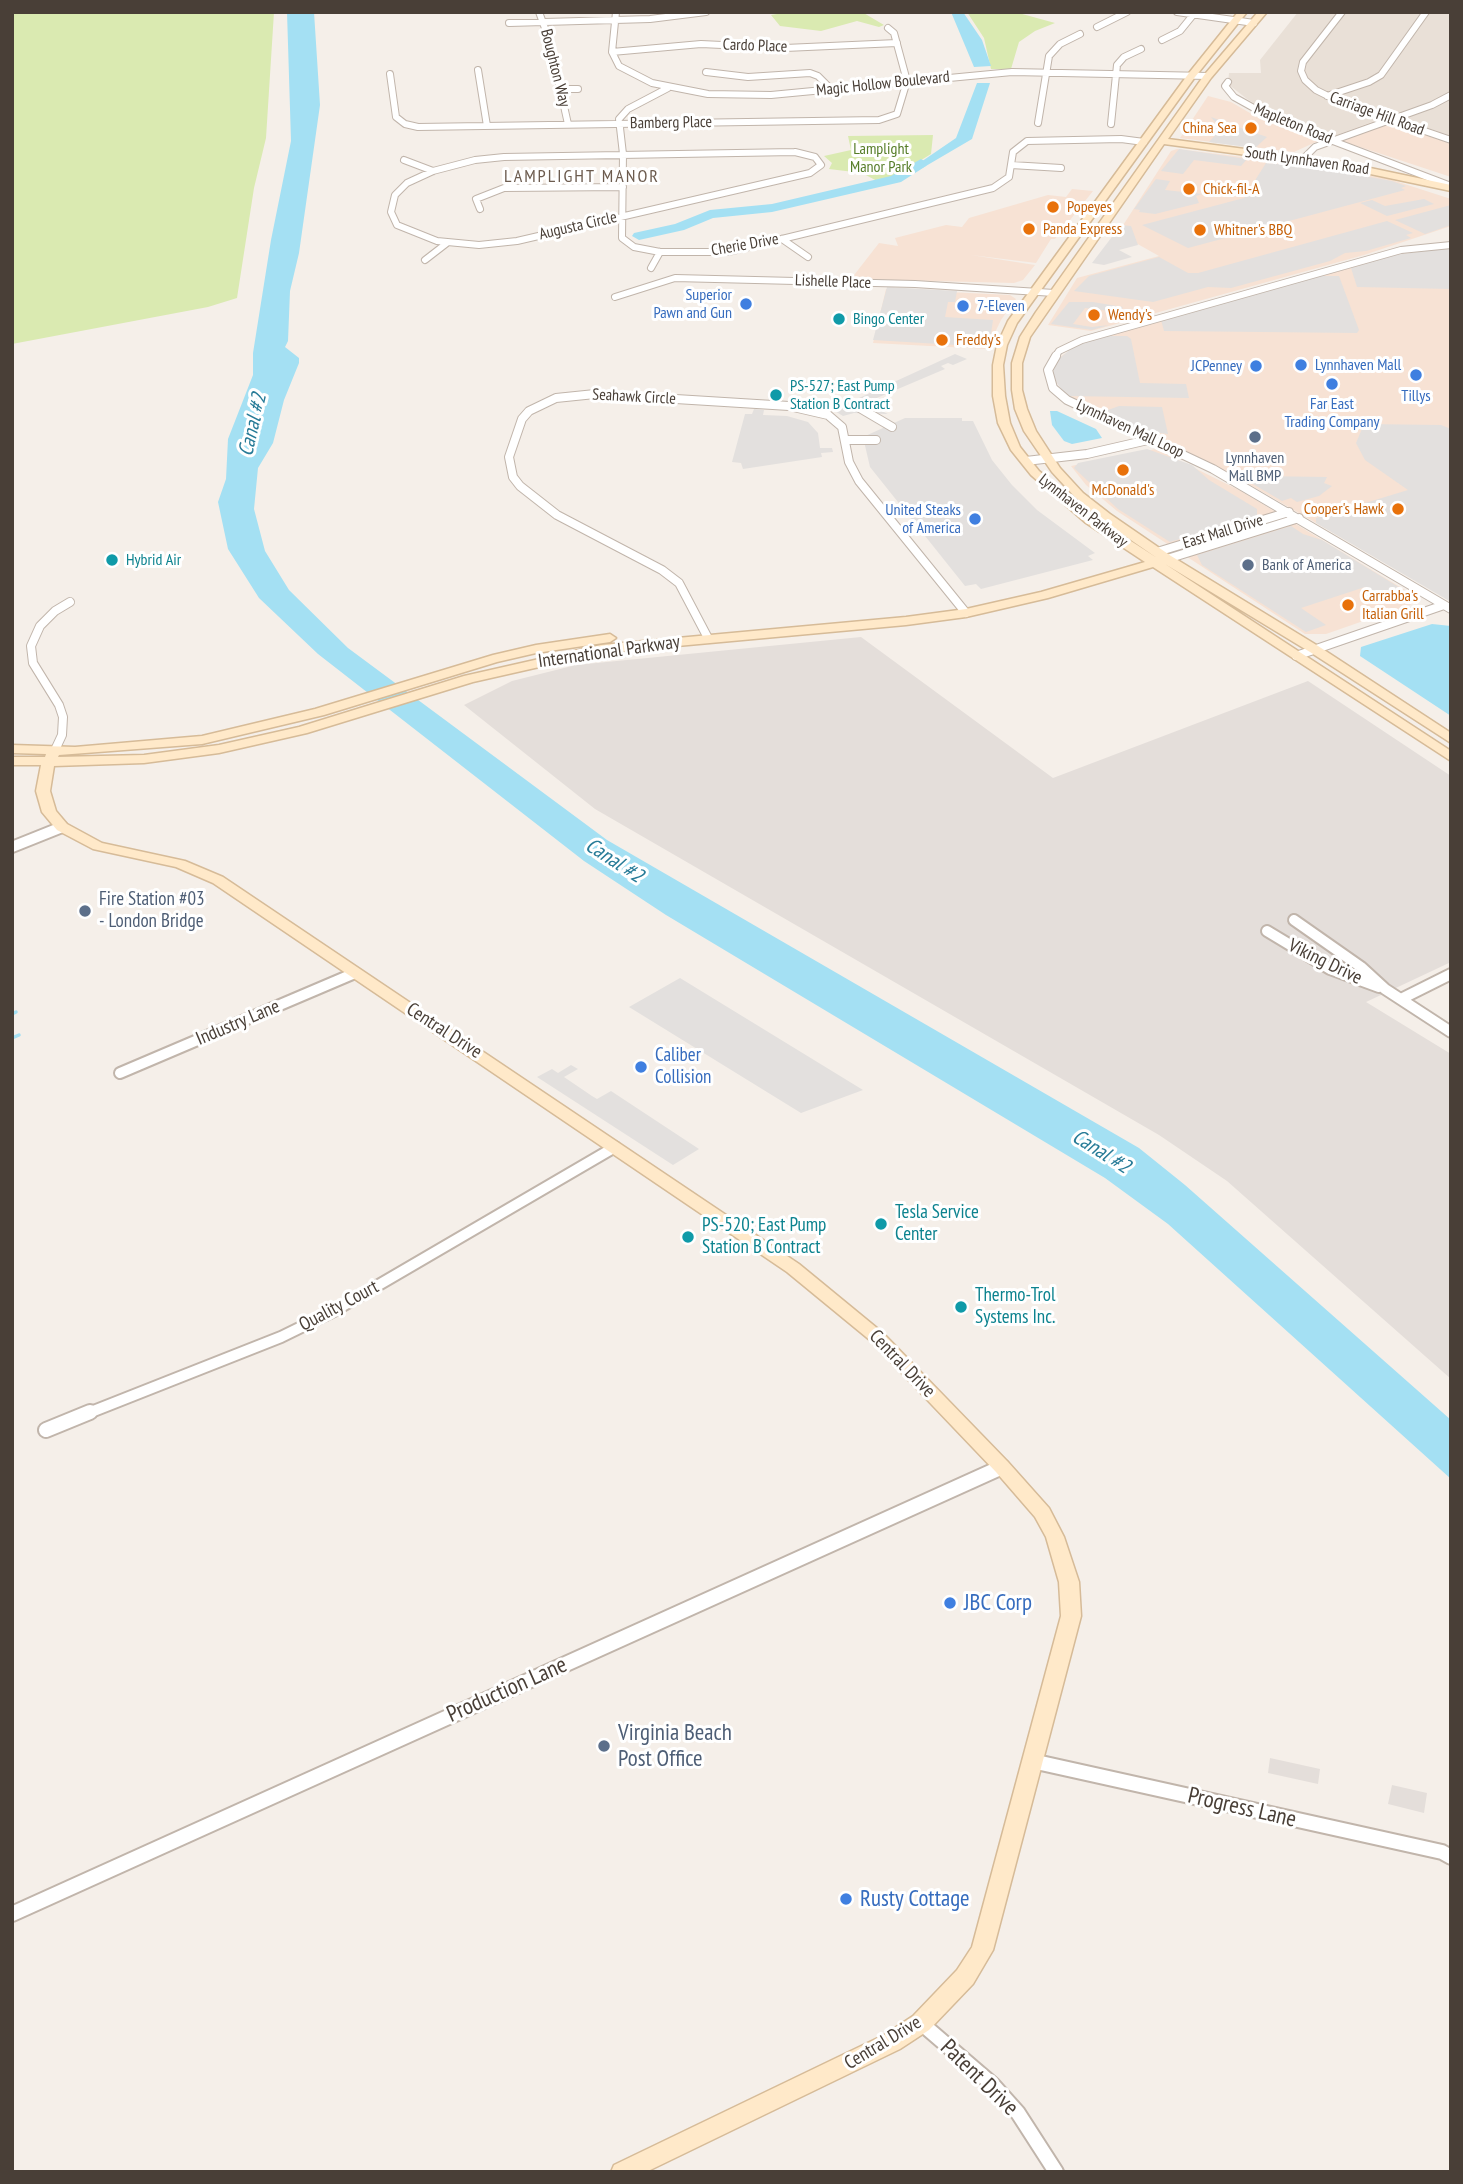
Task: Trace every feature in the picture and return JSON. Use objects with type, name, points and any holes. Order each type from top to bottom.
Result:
[{"type":"main road","name":"Lynnhaven Parkway","points":[[1242,12],[1192,75],[1009,330],[998,365],[999,396],[1004,423],[1009,436],[1026,461],[1055,492],[1296,656],[1451,757]]},
{"type":"main road","name":"Lynnhaven Parkway","points":[[1263,12],[1208,76],[1025,337],[1016,376],[1025,421],[1049,459],[1079,495],[1155,558],[1314,649],[1451,739]]},
{"type":"main road","name":"South Lynnhaven Road","points":[[1162,141],[1303,159],[1451,187]]},
{"type":"main road","name":"International Parkway","points":[[12,761],[48,764],[144,760],[219,748],[281,736],[421,680],[492,659],[559,645],[906,621],[962,608],[1044,595],[1155,558]]},
{"type":"main road","name":"International Parkway","points":[[12,749],[139,747],[202,740],[434,690],[513,667],[601,649],[705,633]]},
{"type":"main road","points":[[55,750],[48,764],[43,791],[49,812],[62,827]]},
{"type":"main road","name":"Central Drive","points":[[62,827],[98,846],[201,870],[793,1268],[877,1337],[1002,1467],[1047,1520],[1063,1557],[1069,1581],[1069,1626],[982,1950],[965,1977],[921,2023],[857,2062],[622,2172]]},
{"type":"street","name":"Boughton Way","points":[[539,12],[568,124]]},
{"type":"street","points":[[509,23],[616,16],[663,18],[706,12]]},
{"type":"street","points":[[1097,27],[1127,12]]},
{"type":"street","points":[[1177,12],[1254,23]]},
{"type":"street","name":"Carriage Hill Road","points":[[1342,12],[1302,66],[1305,80],[1327,96],[1451,140]]},
{"type":"street","points":[[1327,96],[1369,82],[1381,75],[1426,12]]},
{"type":"street","points":[[1162,40],[1180,32],[1193,15]]},
{"type":"street","points":[[612,52],[616,16]]},
{"type":"street","points":[[888,27],[894,33],[907,81]]},
{"type":"street","points":[[1038,123],[1051,51],[1080,33]]},
{"type":"street","name":"Cardo Place","points":[[612,52],[701,44],[785,48],[897,43]]},
{"type":"street","points":[[1111,124],[1120,61],[1141,49]]},
{"type":"street","name":"Magic Hollow Boulevard","points":[[612,52],[616,62],[624,70],[668,88],[748,96],[1046,71],[1208,76]]},
{"type":"street","points":[[478,70],[486,126]]},
{"type":"street","points":[[706,72],[748,77],[810,73],[818,76],[832,90]]},
{"type":"street","name":"Bamberg Place","points":[[390,74],[396,117],[401,122],[426,127],[701,119],[879,120],[894,117],[899,113],[907,81]]},
{"type":"street","name":"Mapleton Road","points":[[1228,82],[1225,86],[1229,92],[1247,106],[1451,187]]},
{"type":"street","points":[[620,123],[621,115],[628,109],[668,88]]},
{"type":"street","points":[[561,89],[578,89]]},
{"type":"street","points":[[1303,159],[1310,149],[1432,105],[1451,95]]},
{"type":"street","name":"Cherie Drive","points":[[620,123],[623,155],[622,238],[626,243],[660,252],[719,253],[993,188],[1009,177],[1016,147],[1162,141]]},
{"type":"street","name":"Augusta Circle","points":[[787,152],[809,155],[821,162],[819,167],[810,173],[517,241],[480,245],[447,243],[397,225],[391,212],[392,201],[400,189],[433,171],[460,163],[504,157],[787,152]]},
{"type":"street","points":[[404,160],[433,171]]},
{"type":"street","points":[[1011,165],[1060,168]]},
{"type":"street","points":[[480,209],[476,200],[480,196],[504,188],[623,187]]},
{"type":"street","points":[[782,239],[808,257]]},
{"type":"street","points":[[425,260],[447,243]]},
{"type":"street","name":"Lynnhaven Mall Loop","points":[[1447,607],[1213,469],[1148,440],[1060,395],[1048,377],[1048,369],[1053,357],[1082,340],[1401,250],[1451,246]]},
{"type":"street","points":[[651,268],[660,252]]},
{"type":"street","name":"Lishelle Place","points":[[615,297],[674,278],[906,284],[1054,293]]},
{"type":"street","name":"Seahawk Circle","points":[[705,633],[679,583],[662,570],[556,515],[520,486],[513,477],[509,457],[522,419],[529,411],[543,402],[582,395],[779,405],[828,415],[842,427],[849,462],[859,481],[962,608]]},
{"type":"street","points":[[853,404],[892,427]]},
{"type":"street","points":[[845,440],[876,440]]},
{"type":"street","points":[[1026,461],[1104,451],[1148,440]]},
{"type":"street","name":"East Mall Drive","points":[[1155,558],[1289,512]]},
{"type":"street","name":"East Mall Drive","points":[[1155,558],[1299,518]]},
{"type":"street","points":[[55,750],[62,736],[63,717],[59,705],[33,663],[31,646],[34,635],[47,618],[70,602]]},
{"type":"street","points":[[1296,656],[1447,607]]},
{"type":"street","points":[[12,848],[62,827]]},
{"type":"street","name":"Viking Drive","points":[[1294,920],[1361,967],[1385,989],[1451,1032]]},
{"type":"street","name":"Viking Drive","points":[[1267,931],[1330,969],[1385,989]]},
{"type":"street","name":"Industry Lane","points":[[120,1073],[355,973]]},
{"type":"street","points":[[1401,999],[1451,974]]},
{"type":"street","name":"Quality Court","points":[[46,1430],[259,1346],[334,1311],[615,1147]]},
{"type":"street","name":"Production Lane","points":[[12,1914],[1002,1467]]},
{"type":"street","name":"Progress Lane","points":[[1032,1761],[1442,1852],[1451,1857]]},
{"type":"street","name":"Patent Drive","points":[[921,2023],[992,2084],[1018,2113],[1056,2172]]},
{"type":"shaded area","points":[[1298,12],[1451,12],[1451,136],[1391,115],[1334,136],[1329,135],[1275,116],[1228,84],[1229,73],[1261,73],[1260,60]]},
{"type":"shaded area","points":[[1208,96],[1231,102],[1262,120],[1318,141],[1294,152],[1180,138]]},
{"type":"shaded area","points":[[1211,117],[1267,137],[1255,148],[1209,142],[1221,129]]},
{"type":"shaded area","points":[[1381,119],[1451,144],[1451,177],[1345,142],[1324,140]]},
{"type":"shaded area","points":[[1177,149],[1299,164],[1389,179],[1451,199],[1451,226],[1364,255],[1091,331],[1048,325],[1077,278],[1159,256],[1118,233],[1171,151]]},
{"type":"shaded area","points":[[1179,149],[1247,159],[1241,166],[1194,160],[1183,174],[1161,171]]},
{"type":"shaded area","points":[[1266,163],[1313,167],[1406,186],[1401,188],[1405,190],[1188,248],[1142,225],[1244,198]]},
{"type":"shaded area","points":[[1156,179],[1170,181],[1165,190],[1202,194],[1196,196],[1199,203],[1155,214],[1134,209]]},
{"type":"shaded area","points":[[1072,189],[1093,191],[1055,239],[1051,239],[1036,263],[971,255],[1035,265],[1023,280],[1014,283],[851,279],[879,243],[898,246],[895,238],[946,225],[962,227],[969,218],[1048,195],[1066,197]]},
{"type":"shaded area","points":[[1424,199],[1434,204],[1387,216],[1360,203],[1372,200],[1385,206]]},
{"type":"shaded area","points":[[1451,205],[1451,225],[1425,234],[1395,220]]},
{"type":"shaded area","points":[[1387,221],[1413,233],[1406,235],[1411,238],[1366,251],[1345,253],[1330,261],[1231,288],[1208,287],[1153,302],[1074,291],[1089,276],[1159,257],[1188,273],[1198,273]]},
{"type":"shaded area","points":[[1121,225],[1131,226],[1138,245],[1119,250],[1132,257],[1104,265],[1092,263]]},
{"type":"shaded area","points":[[1451,248],[1451,289],[1357,287],[1351,268],[1394,255]]},
{"type":"shaded area","name":"Lynnhaven Mall","points":[[1451,249],[1451,601],[1247,483],[1084,405],[1067,394],[1055,381],[1055,364],[1061,356],[1085,342],[1396,255]]},
{"type":"shaded area","points":[[1319,276],[1339,276],[1359,330],[1357,333],[1164,331],[1161,320]]},
{"type":"shaded area","points":[[887,287],[957,291],[955,302],[948,302],[945,317],[993,320],[989,347],[873,340]]},
{"type":"shaded area","points":[[886,289],[1010,295],[1016,299],[1001,320],[987,349],[873,343]]},
{"type":"shaded area","points":[[1069,302],[1093,302],[1123,307],[1119,312],[1085,308],[1073,324],[1092,327],[1109,325],[1092,330],[1051,324]]},
{"type":"shaded area","points":[[1105,336],[1127,336],[1131,339],[1140,383],[1186,384],[1189,398],[1066,396],[1052,376],[1056,361],[1077,344]]},
{"type":"shaded area","points":[[955,354],[967,359],[953,365],[948,363],[941,366],[945,369],[865,403],[877,404],[873,407],[888,414],[854,413],[843,416],[833,410]]},
{"type":"shaded area","points":[[1119,406],[1162,407],[1168,434],[1143,431],[1107,413]]},
{"type":"shaded area","points":[[754,409],[764,410],[763,415],[787,416],[808,422],[818,433],[820,448],[832,448],[833,452],[821,453],[822,457],[743,469],[741,463],[732,462],[745,414],[752,414]]},
{"type":"shaded area","points":[[905,418],[962,418],[962,421],[973,421],[992,460],[1012,485],[1037,510],[1095,553],[1088,556],[1093,560],[981,589],[976,584],[965,586],[870,467],[863,437]]},
{"type":"shaded area","points":[[1364,424],[1441,425],[1451,429],[1451,602],[1316,523],[1316,518],[1408,490],[1365,460],[1356,443]]},
{"type":"shaded area","points":[[1147,449],[1192,465],[1209,480],[1257,509],[1257,516],[1170,542],[1118,509],[1074,468],[1078,463]]},
{"type":"shaded area","points":[[1156,449],[1241,491],[1415,596],[1415,603],[1326,634],[1305,634],[1117,511],[1086,485],[1071,466]]},
{"type":"shaded area","points":[[1258,476],[1327,477],[1324,483],[1332,486],[1319,496],[1297,502],[1291,498],[1282,501],[1246,480]]},
{"type":"shaded area","points":[[1291,526],[1303,534],[1322,540],[1410,594],[1388,601],[1365,587],[1301,608],[1326,625],[1306,632],[1202,565],[1197,555]]},
{"type":"shaded area","points":[[861,637],[1053,778],[1308,681],[1451,776],[1451,962],[1366,1002],[1451,1054],[1451,1379],[1227,1181],[1159,1135],[595,809],[464,705],[512,681],[576,665]]},
{"type":"shaded area","points":[[680,978],[863,1090],[801,1113],[629,1007]]},
{"type":"shaded area","points":[[571,1065],[578,1069],[564,1077],[592,1096],[597,1099],[611,1091],[699,1149],[673,1165],[537,1077],[552,1069],[558,1073]]},
{"type":"shaded area","points":[[1270,1758],[1320,1769],[1318,1784],[1268,1773]]},
{"type":"shaded area","points":[[1392,1785],[1427,1793],[1424,1813],[1388,1804]]},
{"type":"green space","points":[[12,12],[274,12],[266,138],[254,188],[237,298],[208,307],[12,344]]},
{"type":"green space","points":[[789,12],[862,12],[884,25],[879,27],[857,21],[821,31],[780,26],[771,15]]},
{"type":"green space","points":[[967,12],[1015,12],[1055,23],[1035,31],[1019,42],[1011,69],[991,69],[984,38]]},
{"type":"green space","name":"Lamplight Manor Park","points":[[933,135],[931,154],[894,177],[879,182],[862,173],[829,169],[832,163],[824,156],[851,150],[848,136]]},
{"type":"water","name":"Canal #2","points":[[287,12],[314,12],[320,105],[299,253],[290,291],[288,341],[285,347],[299,358],[299,363],[284,400],[273,443],[258,468],[254,509],[265,551],[289,590],[348,648],[607,840],[1139,1148],[1185,1185],[1451,1420],[1451,1479],[1168,1224],[1105,1178],[666,915],[584,861],[318,654],[259,598],[228,549],[218,502],[226,479],[228,439],[253,375],[253,353],[271,240],[291,141]]},
{"type":"water","points":[[951,12],[963,12],[982,40],[991,66],[974,67]]},
{"type":"water","points":[[977,83],[990,83],[972,139],[902,180],[896,179],[956,138]]},
{"type":"water","points":[[1050,411],[1057,411],[1096,429],[1102,438],[1072,444],[1064,441],[1052,425]]},
{"type":"water","points":[[1432,624],[1451,626],[1451,716],[1360,656],[1361,647]]},
{"type":"waterway","points":[[639,236],[679,227],[710,214],[772,208],[896,179],[921,163]]},
{"type":"waterway","points":[[12,1014],[16,1012]]},
{"type":"waterway","points":[[12,1038],[19,1035]]},
{"type":"place","name":"China Sea","points":[[1251,128]]},
{"type":"place","name":"Chick-fil-A","points":[[1189,189]]},
{"type":"place","name":"Popeyes","points":[[1053,207]]},
{"type":"place","name":"Panda Express","points":[[1029,229]]},
{"type":"place","name":"Whitner's BBQ","points":[[1200,230]]},
{"type":"place","name":"Superior Pawn and Gun","points":[[746,304]]},
{"type":"place","name":"7-Eleven","points":[[963,306]]},
{"type":"place","name":"Wendy's","points":[[1094,315]]},
{"type":"place","name":"Bingo Center","points":[[839,319]]},
{"type":"place","name":"Freddy's","points":[[942,340]]},
{"type":"place","name":"Lynnhaven Mall","points":[[1301,365]]},
{"type":"place","name":"JCPenney","points":[[1256,366]]},
{"type":"place","name":"Tillys","points":[[1416,375]]},
{"type":"place","name":"Far East Trading Company","points":[[1332,384]]},
{"type":"place","name":"PS-527; East Pump Station B Contract","points":[[776,395]]},
{"type":"place","name":"Lynnhaven Mall BMP","points":[[1255,437]]},
{"type":"place","name":"McDonald's","points":[[1123,470]]},
{"type":"place","name":"Cooper's Hawk","points":[[1398,509]]},
{"type":"place","name":"United Steaks of America","points":[[975,519]]},
{"type":"place","name":"Hybrid Air","points":[[112,560]]},
{"type":"place","name":"Bank of America","points":[[1248,565]]},
{"type":"place","name":"Carrabba's Italian Grill","points":[[1348,605]]},
{"type":"place","name":"Fire Station #03 - London Bridge","points":[[85,911]]},
{"type":"place","name":"Caliber Collision","points":[[641,1067]]},
{"type":"place","name":"Tesla Service Center","points":[[881,1224]]},
{"type":"place","name":"PS-520; East Pump Station B Contract","points":[[688,1237]]},
{"type":"place","name":"Thermo-Trol Systems Inc.","points":[[961,1307]]},
{"type":"place","name":"JBC Corp","points":[[950,1603]]},
{"type":"place","name":"Virginia Beach Post Office","points":[[604,1746]]},
{"type":"place","name":"Rusty Cottage","points":[[846,1899]]},
{"type":"district","name":"LAMPLIGHT MANOR","points":[[582,177]]}]
